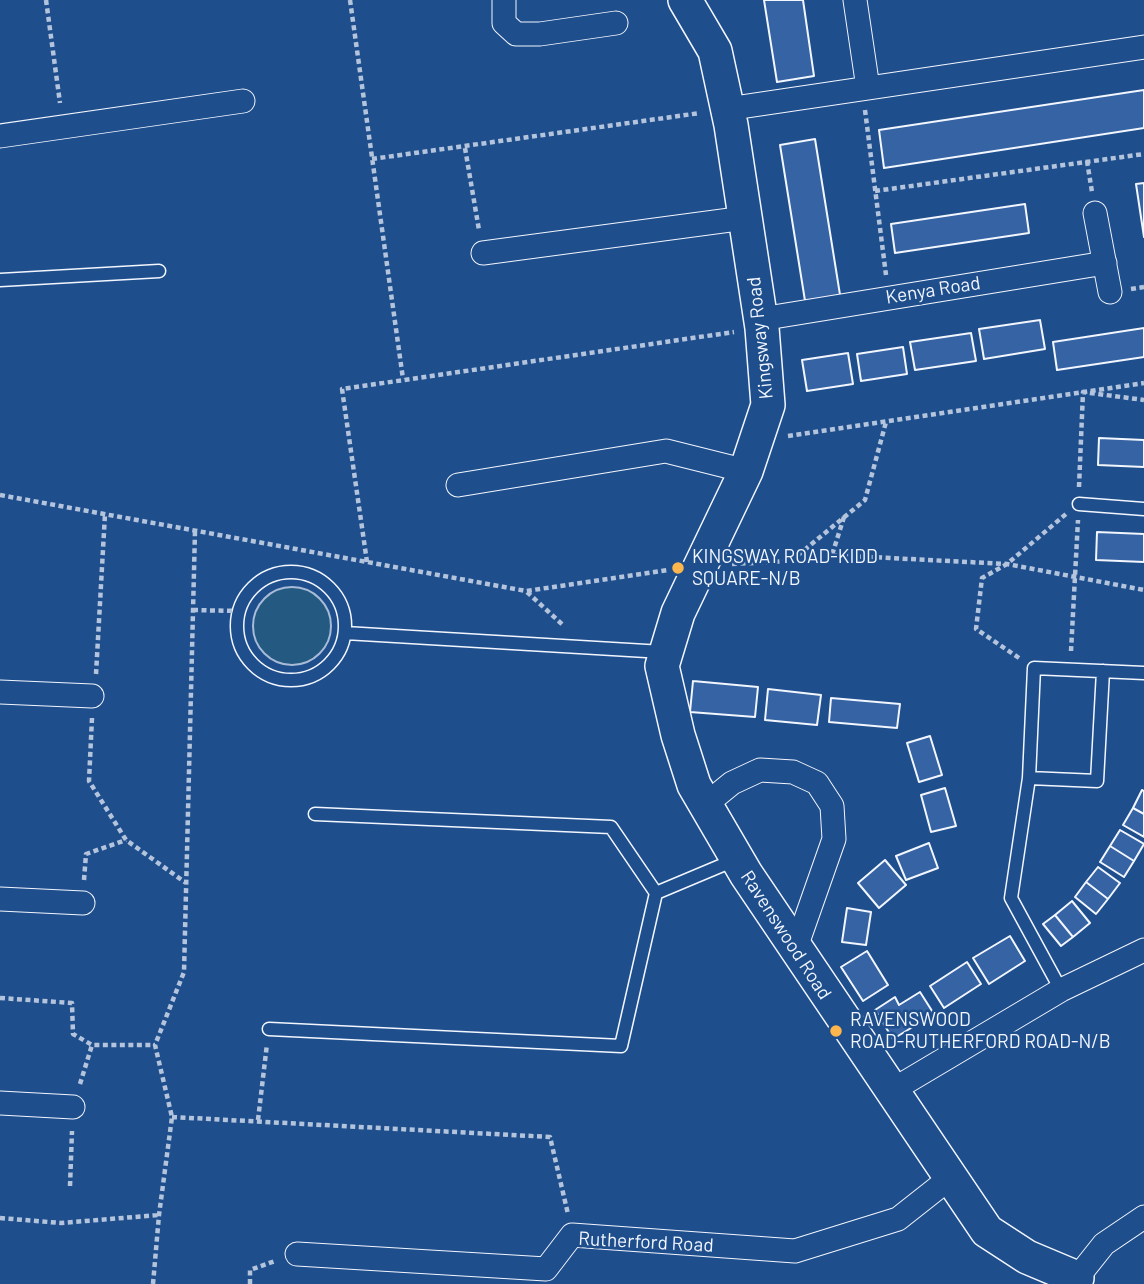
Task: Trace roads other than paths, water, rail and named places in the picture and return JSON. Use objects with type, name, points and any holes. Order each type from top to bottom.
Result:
[{"type":"street","points":[[504,0],[504,23],[516,34],[540,34],[616,23]]},
{"type":"street","name":"Kingsway Road","points":[[664,659],[678,613],[751,456],[768,405],[762,323],[727,109],[715,51],[685,0]]},
{"type":"street","points":[[855,0],[865,88]]},
{"type":"street","points":[[727,109],[1144,47]]},
{"type":"street","points":[[0,136],[243,101]]},
{"type":"street","points":[[1095,213],[1110,292]]},
{"type":"street","points":[[483,253],[745,218]]},
{"type":"street","name":"Kenya Road","points":[[762,323],[889,297],[1105,263]]},
{"type":"street","points":[[458,485],[666,452],[751,456]]},
{"type":"street","name":"Ravenswood Road","points":[[664,659],[678,735],[694,785],[737,859],[796,950],[987,1231],[1027,1257],[1075,1281]]},
{"type":"street","points":[[0,692],[92,696]]},
{"type":"street","points":[[705,805],[732,783],[761,770],[793,772],[817,783],[825,794],[832,806],[834,839],[796,950]]},
{"type":"street","points":[[0,898],[83,903]]},
{"type":"street","points":[[891,1091],[1061,990],[1144,950]]},
{"type":"street","points":[[0,1103],[73,1107]]},
{"type":"street","name":"Rutherford Road","points":[[297,1254],[546,1269],[572,1235],[794,1251],[898,1219],[950,1178]]},
{"type":"street","points":[[1075,1281],[1104,1244],[1144,1217]]},
{"type":"lane","points":[[0,280],[159,271]]},
{"type":"lane","points":[[1079,504],[1144,509]]},
{"type":"lane","points":[[293,571],[311,574],[326,584],[338,598],[345,615],[345,633],[340,650],[330,665],[315,675],[298,680],[280,679],[263,673],[250,662],[240,647],[236,629],[238,611],[246,595],[258,582],[275,573],[293,571]]},
{"type":"lane","points":[[345,633],[586,647],[664,659]]},
{"type":"lane","points":[[1061,990],[1012,898],[1029,778],[1034,668],[1144,673]]},
{"type":"lane","points":[[1029,778],[1097,781],[1103,671]]},
{"type":"lane","points":[[269,1029],[621,1046],[656,893],[611,827],[315,814]]},
{"type":"lane","points":[[656,893],[737,859]]},
{"type":"place","name":"KINGSWAY ROAD-KIDD SQUARE-N/B","points":[[678,568]]},
{"type":"place","name":"RAVENSWOOD ROAD-RUTHERFORD ROAD-N/B","points":[[836,1031]]}]
